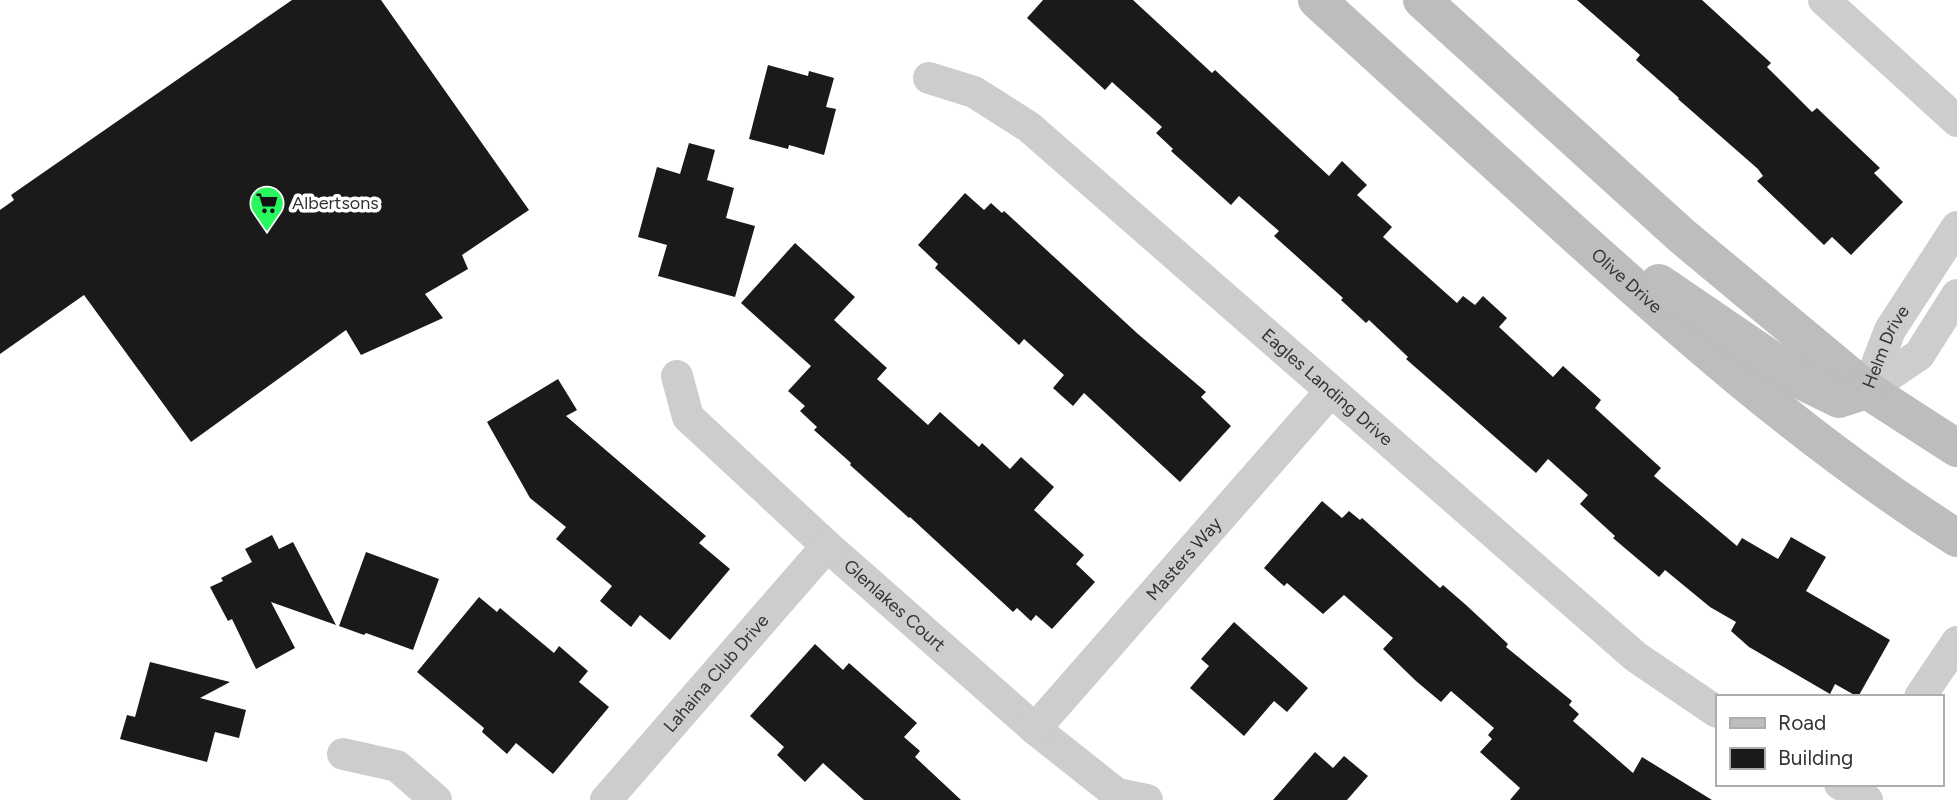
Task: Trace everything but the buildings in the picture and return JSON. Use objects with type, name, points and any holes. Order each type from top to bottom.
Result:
[{"type":"main road","name":"Olive Drive","points":[[1317,0],[1661,314],[1839,457],[1957,538]]},
{"type":"main road","points":[[1422,0],[1682,236],[1867,390],[1957,448]]},
{"type":"main road","points":[[1533,197],[1804,382],[1839,399],[1867,390]]},
{"type":"street","points":[[1824,0],[1957,121]]},
{"type":"street","name":"Eagles Landing Drive","points":[[929,79],[974,92],[1029,127],[1636,657],[1716,711]]},
{"type":"street","name":"Helm Drive","points":[[1867,390],[1890,330],[1957,227]]},
{"type":"street","name":"Helm Drive","points":[[1867,390],[1919,355],[1957,295]]},
{"type":"street","name":"Glenlakes Court","points":[[677,376],[688,417],[827,546],[1035,729],[1117,794],[1147,800]]},
{"type":"street","name":"Masters Way","points":[[1035,729],[1331,391]]},
{"type":"street","name":"Lahaina Club Drive","points":[[606,800],[827,546]]},
{"type":"street","points":[[1921,695],[1957,642]]},
{"type":"street","points":[[343,754],[397,766],[436,800]]},
{"type":"place","name":"Albertsons","points":[[267,233]]}]
